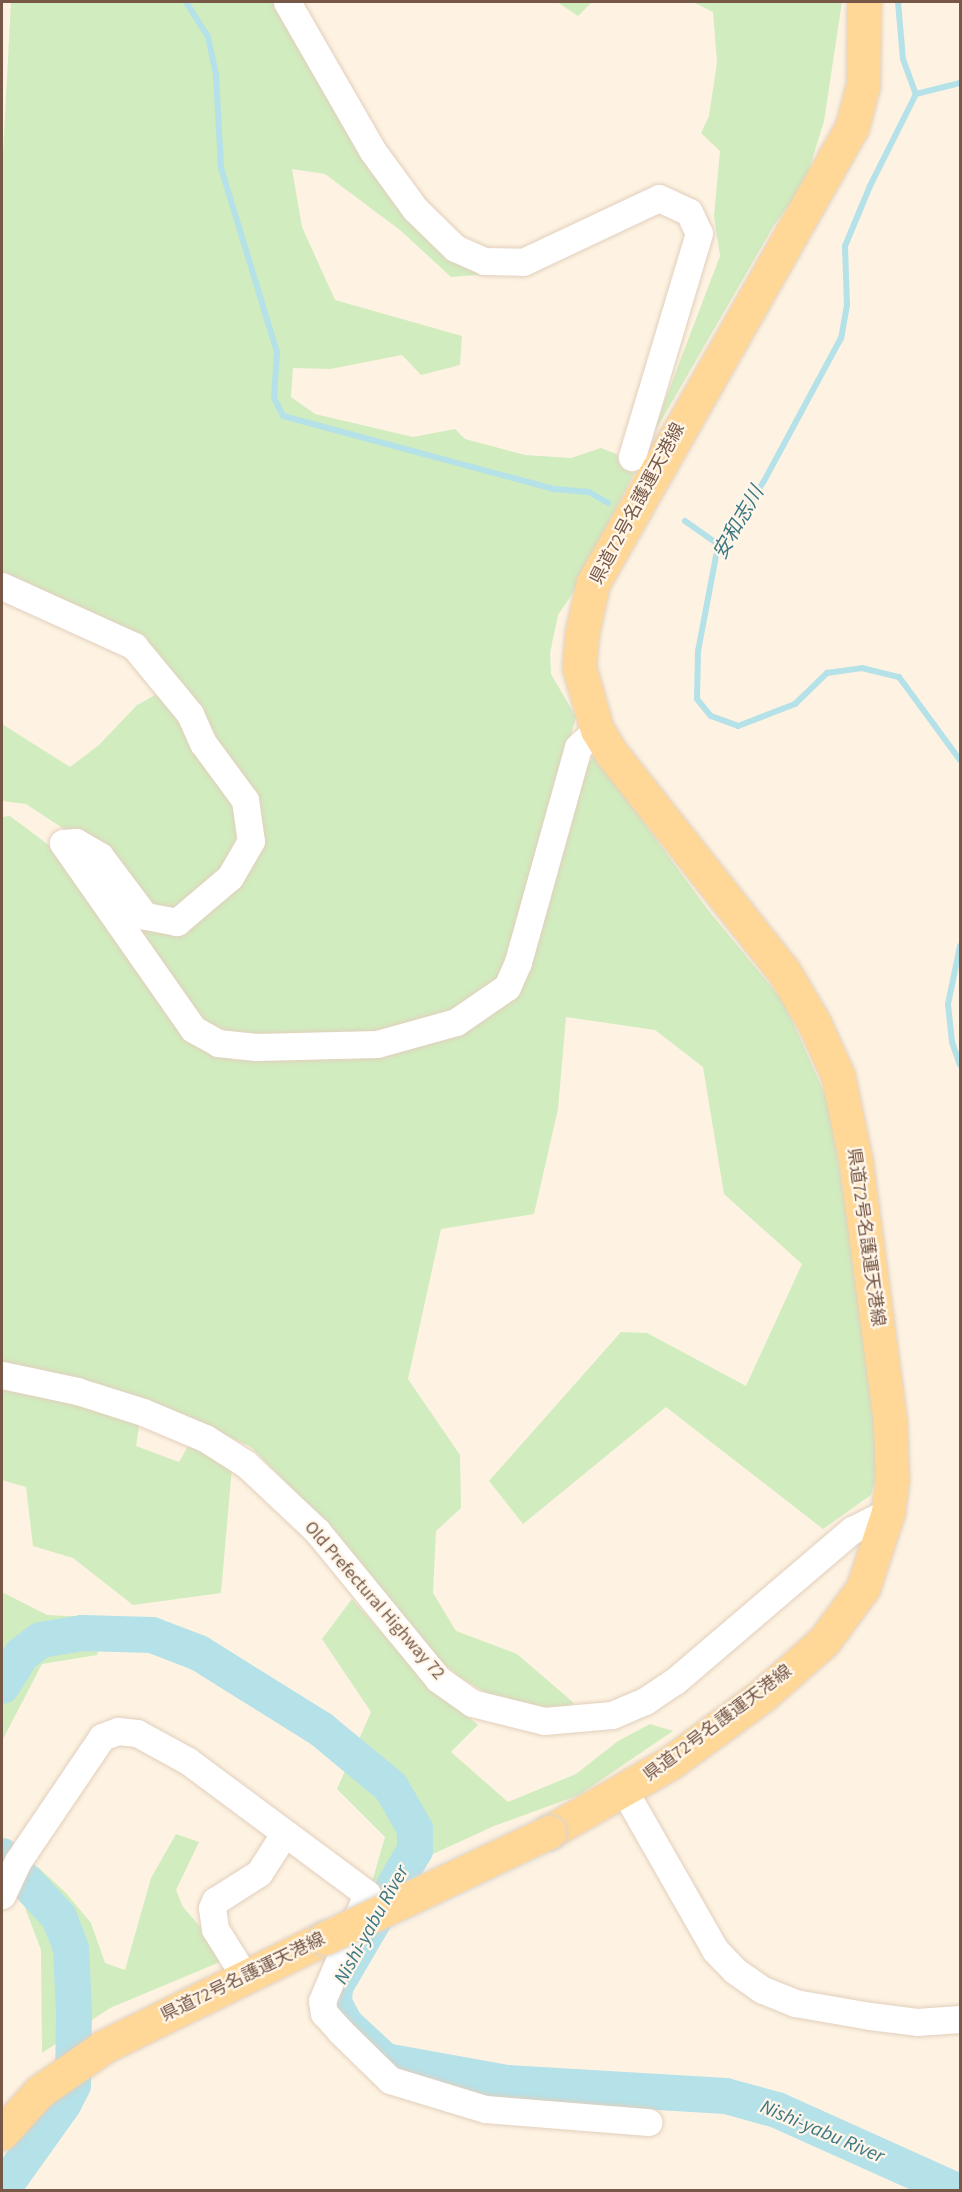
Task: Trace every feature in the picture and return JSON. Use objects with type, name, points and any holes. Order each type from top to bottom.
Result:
[{"type":"main road","name":"県道72号名護運天港線","points":[[2,2133],[25,2105],[55,2079],[117,2039],[549,1832],[626,1792],[763,1695],[824,1641],[863,1588],[888,1512],[892,1480],[890,1422],[856,1163],[838,1076],[814,1023],[784,972],[655,811],[597,730],[579,667],[582,633],[593,583],[852,127],[863,85],[864,2]]},
{"type":"street","points":[[287,2],[372,150],[415,209],[454,248],[484,261],[523,262],[659,198],[689,212],[699,233],[632,457]]},
{"type":"street","points":[[2,586],[134,646],[190,714],[203,743],[245,800],[251,841],[230,877],[177,922],[145,916],[100,856],[76,842],[63,843],[193,1029],[218,1043],[256,1047],[377,1044],[456,1022],[488,1004],[507,987],[518,962],[578,747],[597,730]]},
{"type":"street","name":"Old Prefectural Highway 72","points":[[2,1375],[76,1391],[143,1412],[205,1438],[246,1464],[317,1531],[438,1679],[472,1703],[544,1721],[612,1715],[645,1701],[675,1681],[852,1530],[888,1512]]},
{"type":"street","points":[[2,1895],[18,1861],[83,1760],[102,1737],[118,1731],[137,1733],[162,1743],[367,1894],[322,2001],[324,2013],[390,2080],[485,2109],[648,2122]]},
{"type":"street","points":[[626,1792],[715,1950],[734,1970],[763,1990],[795,2003],[870,2016],[917,2022],[960,2019]]},
{"type":"street","points":[[245,1977],[215,1929],[212,1908],[215,1901],[259,1873],[284,1834]]},
{"type":"green space","points":[[11,2],[273,2],[391,194],[518,272],[451,277],[400,230],[325,174],[292,169],[302,227],[335,300],[462,336],[460,365],[421,375],[402,355],[330,369],[293,368],[291,397],[315,414],[413,437],[455,429],[465,439],[525,455],[571,458],[601,448],[616,454],[634,474],[573,593],[558,615],[550,653],[551,674],[576,717],[503,976],[458,1013],[376,1035],[224,1033],[201,1024],[128,921],[142,925],[236,886],[240,775],[163,668],[2,576],[2,172]]},
{"type":"green space","points":[[557,2],[592,2],[578,16]]},
{"type":"green space","points":[[693,2],[842,2],[824,121],[805,183],[773,227],[650,440],[720,256],[714,216],[720,151],[701,133],[709,116],[717,62],[713,12]]},
{"type":"green space","points":[[157,694],[182,721],[233,799],[236,839],[218,874],[175,912],[148,904],[67,831],[26,804],[2,801],[2,724],[70,767],[99,745],[137,705]]},
{"type":"green space","points":[[595,756],[708,910],[784,1002],[829,1103],[864,1323],[879,1467],[871,1495],[823,1529],[666,1407],[523,1524],[489,1481],[621,1332],[647,1333],[746,1386],[802,1264],[724,1194],[703,1067],[655,1030],[566,1017],[558,1109],[534,1214],[441,1229],[408,1379],[460,1455],[461,1508],[436,1531],[433,1593],[456,1631],[517,1654],[574,1703],[557,1710],[491,1696],[458,1676],[414,1637],[329,1526],[251,1447],[157,1403],[58,1375],[2,1367],[2,817],[10,816],[50,846],[154,985],[186,1039],[233,1060],[367,1057],[512,993],[583,768]]},
{"type":"green space","points":[[2,1387],[39,1392],[140,1420],[136,1446],[179,1462],[191,1441],[232,1467],[221,1593],[133,1605],[73,1558],[33,1546],[26,1487],[2,1480]]},
{"type":"green space","points":[[2,1592],[47,1615],[106,1618],[97,1655],[42,1664],[2,1741]]},
{"type":"green space","points":[[352,1599],[418,1674],[478,1725],[451,1752],[508,1802],[576,1774],[618,1741],[650,1724],[673,1731],[579,1795],[494,1826],[372,1882],[385,1837],[337,1789],[371,1712],[322,1639]]},
{"type":"green space","points":[[176,1834],[199,1842],[176,1890],[183,1907],[205,1932],[220,1962],[110,2008],[42,2053],[41,1950],[24,1905],[38,1867],[66,1893],[91,1923],[105,1963],[125,1970],[151,1878]]},
{"type":"waterway","points":[[186,2],[208,37],[216,75],[221,168],[277,352],[274,398],[283,416],[554,489],[589,492],[608,503]]},
{"type":"waterway","points":[[898,2],[903,59],[916,94]]},
{"type":"waterway","name":"安和志川","points":[[960,83],[916,94],[870,186],[845,246],[847,305],[841,338],[764,481],[716,556],[698,651],[697,699],[711,716],[738,726],[795,704],[827,673],[862,668],[899,677],[960,760]]},
{"type":"waterway","points":[[685,521],[722,547]]},
{"type":"waterway","name":"安和志川","points":[[960,946],[948,1004],[952,1042],[960,1065]]},
{"type":"waterway","name":"Nishi-yabu River","points":[[2,1686],[21,1655],[41,1640],[82,1633],[152,1635],[199,1653],[322,1730],[391,1787],[415,1829],[415,1850],[335,1987],[334,2003],[345,2024],[385,2061],[507,2083],[726,2096],[777,2110],[955,2190]]},
{"type":"waterway","name":"Nishi-yabu River","points":[[2,1856],[59,1917],[71,1948],[74,2012],[73,2085],[64,2103],[2,2190]]}]
